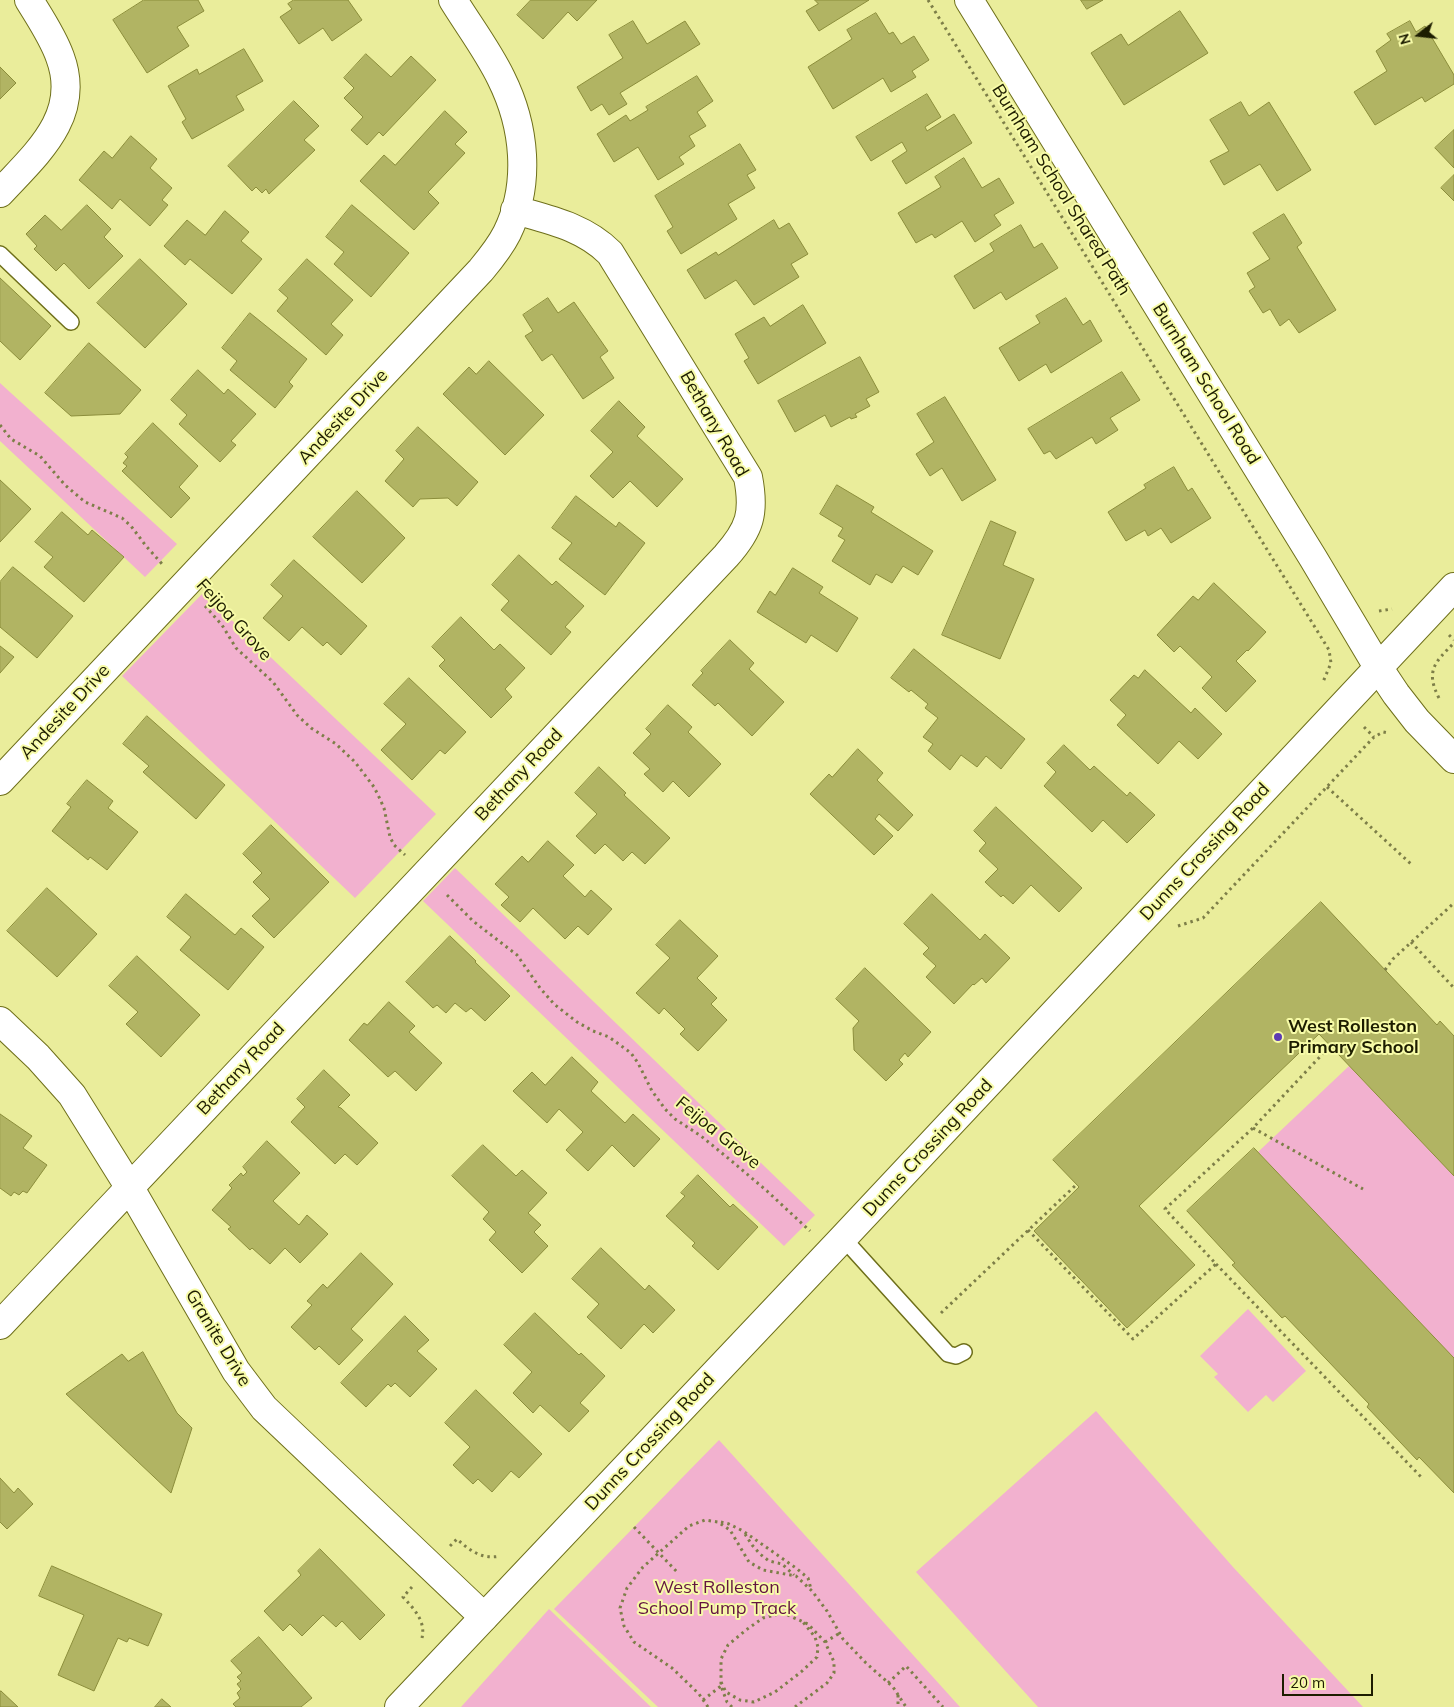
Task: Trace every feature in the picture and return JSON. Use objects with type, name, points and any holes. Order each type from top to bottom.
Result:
[{"type":"street","points":[[0,193],[46,143],[59,121],[64,107],[65,73],[61,58],[29,0]]},
{"type":"street","name":"Andesite Drive","points":[[0,781],[497,251],[516,210],[520,187],[522,142],[518,120],[501,77],[453,0]]},
{"type":"street","name":"Burnham School Road","points":[[969,0],[1313,558],[1378,667],[1417,721],[1454,760]]},
{"type":"street","name":"Bethany Road","points":[[0,1325],[719,563],[738,542],[746,528],[751,495],[748,477],[610,253],[600,243],[572,227],[516,210]]},
{"type":"street","name":"Dunns Crossing Road","points":[[399,1707],[843,1238],[1454,586]]},
{"type":"street","name":"Granite Drive","points":[[0,1021],[51,1071],[72,1095],[130,1188],[226,1355],[249,1390],[264,1408],[484,1617]]},
{"type":"lane","points":[[0,254],[71,322]]},
{"type":"lane","points":[[843,1238],[948,1354],[956,1356],[964,1352]]},
{"type":"path","name":"Burnham School Shared Path","points":[[928,0],[1328,650]]},
{"type":"path","name":"Feijoa Grove","points":[[0,425],[11,439],[40,456],[65,485],[85,502],[122,518],[132,526],[155,556],[214,614],[236,648],[273,682],[297,715],[311,728],[336,744],[355,762],[380,797],[390,837],[394,845],[408,858]]},
{"type":"path","points":[[1434,704],[1440,699],[1434,688],[1433,668],[1438,659],[1454,643]]},
{"type":"path","points":[[1367,730],[1374,737]]},
{"type":"path","points":[[1186,924],[1204,918],[1374,737],[1383,732],[1391,733]]},
{"type":"path","points":[[1327,787],[1410,864]]},
{"type":"path","name":"Feijoa Grove","points":[[443,892],[473,921],[517,955],[540,988],[554,1004],[577,1022],[609,1037],[631,1053],[652,1091],[665,1109],[767,1190],[816,1236]]},
{"type":"path","points":[[1385,970],[1393,959],[1454,903]]},
{"type":"path","points":[[1411,942],[1454,988]]},
{"type":"path","points":[[1330,1046],[1253,1128],[1165,1209],[1422,1479]]},
{"type":"path","points":[[1253,1128],[1362,1189]]},
{"type":"path","points":[[939,1315],[1077,1184]]},
{"type":"path","points":[[1028,1230],[1133,1339],[1216,1264]]},
{"type":"path","points":[[708,1707],[699,1694],[672,1668],[634,1642],[624,1626],[620,1608],[627,1588],[643,1567],[689,1526],[705,1520],[729,1524],[743,1531],[808,1578],[812,1591]]},
{"type":"path","points":[[718,1522],[730,1530],[749,1562],[763,1570],[796,1576]]},
{"type":"path","points":[[634,1527],[678,1573]]},
{"type":"path","points":[[743,1531],[760,1554],[769,1561],[782,1564],[812,1591],[843,1639],[888,1683],[906,1707]]},
{"type":"path","points":[[412,1587],[403,1597],[419,1616],[423,1632],[420,1644]]},
{"type":"path","points":[[732,1707],[727,1702],[721,1684],[721,1659],[728,1645],[763,1618],[783,1613],[808,1624],[826,1642],[834,1662],[834,1673],[827,1683],[794,1707]]},
{"type":"path","points":[[721,1684],[726,1692],[740,1700],[754,1702],[775,1692],[817,1657],[818,1647],[815,1637],[803,1622]]},
{"type":"path","points":[[826,1642],[840,1633]]},
{"type":"path","points":[[888,1683],[906,1666],[943,1707]]},
{"type":"path","points":[[703,1700],[721,1684]]},
{"type":"path","points":[[898,1695],[898,1707]]},
{"type":"green space","points":[[0,383],[177,544],[145,577],[0,441]]},
{"type":"green space","points":[[203,593],[436,814],[355,898],[122,676]]},
{"type":"green space","points":[[455,868],[815,1215],[784,1246],[423,901]]},
{"type":"green space","points":[[1349,1066],[1454,1176],[1454,1358],[1258,1152]]},
{"type":"green space","points":[[1248,1309],[1306,1371],[1273,1402],[1266,1395],[1248,1412],[1214,1377],[1218,1374],[1200,1356]]},
{"type":"green space","points":[[1096,1411],[1233,1567],[1363,1707],[1038,1707],[916,1572]]},
{"type":"green space","name":"West Rolleston School Pump Track","points":[[719,1440],[960,1707],[658,1707],[554,1609]]},
{"type":"green space","points":[[549,1609],[651,1707],[461,1707]]},
{"type":"building","points":[[144,0],[198,0],[204,11],[177,27],[189,46],[147,73],[113,20]]},
{"type":"building","points":[[294,0],[348,0],[362,20],[332,41],[323,28],[299,44],[280,17],[292,9],[288,4]]},
{"type":"building","points":[[531,0],[597,0],[577,21],[568,12],[543,39],[517,15]]},
{"type":"building","points":[[815,0],[869,0],[819,31],[806,11],[818,4]]},
{"type":"building","points":[[1081,0],[1103,0],[1087,9]]},
{"type":"building","points":[[1180,11],[1208,53],[1124,105],[1091,53],[1121,34],[1128,45]]},
{"type":"building","points":[[876,13],[889,34],[893,32],[901,44],[914,36],[929,60],[912,71],[916,77],[891,92],[883,78],[833,109],[808,67],[852,39],[847,30]]},
{"type":"building","points":[[633,21],[647,44],[685,21],[700,44],[620,93],[627,104],[609,115],[602,104],[591,111],[577,87],[623,58],[609,35]]},
{"type":"building","points":[[1410,21],[1416,32],[1425,26],[1454,75],[1454,84],[1425,102],[1422,97],[1375,125],[1354,92],[1387,71],[1376,51],[1391,40],[1387,34]]},
{"type":"building","points":[[244,49],[263,81],[236,96],[244,110],[192,139],[182,122],[186,119],[168,86],[197,69],[199,74]]},
{"type":"building","points":[[366,54],[391,77],[411,56],[436,80],[383,136],[379,132],[367,145],[351,130],[363,117],[344,98],[354,88],[344,78]]},
{"type":"building","points":[[0,67],[16,83],[0,99]]},
{"type":"building","points":[[697,76],[713,101],[697,112],[706,126],[689,136],[695,146],[679,157],[684,164],[658,180],[638,147],[614,162],[597,134],[626,115],[630,121],[648,110],[646,107]]},
{"type":"building","points":[[927,94],[941,117],[925,127],[927,131],[954,114],[972,143],[906,184],[892,161],[907,151],[902,142],[871,161],[856,137]]},
{"type":"building","points":[[294,101],[319,126],[304,140],[315,150],[269,194],[266,189],[262,193],[256,187],[252,191],[228,166]]},
{"type":"building","points":[[1241,102],[1249,116],[1269,102],[1311,170],[1277,191],[1260,164],[1224,185],[1210,161],[1229,151],[1210,120]]},
{"type":"building","points":[[445,111],[467,132],[455,144],[465,153],[428,192],[439,203],[414,230],[360,181],[384,155],[395,165]]},
{"type":"building","points":[[1454,130],[1454,168],[1435,148]]},
{"type":"building","points":[[131,136],[157,159],[150,168],[172,188],[162,200],[168,205],[150,226],[120,199],[112,209],[79,180],[104,151],[112,158]]},
{"type":"building","points":[[740,144],[756,170],[747,175],[755,188],[728,204],[737,219],[681,254],[667,231],[673,227],[655,196]]},
{"type":"building","points":[[964,158],[982,188],[999,178],[1014,203],[994,215],[1001,225],[975,242],[962,221],[935,238],[932,234],[916,243],[898,213],[941,187],[935,177]]},
{"type":"building","points":[[1454,175],[1454,201],[1441,188]]},
{"type":"building","points":[[87,205],[111,229],[104,237],[123,256],[89,289],[64,263],[56,271],[34,249],[37,246],[26,234],[45,215],[61,230]]},
{"type":"building","points":[[352,205],[409,253],[371,297],[334,264],[344,252],[326,237]]},
{"type":"building","points":[[225,211],[249,232],[241,241],[262,259],[232,294],[190,259],[185,265],[164,246],[187,220],[205,235]]},
{"type":"building","points":[[1284,214],[1302,243],[1297,247],[1336,310],[1299,333],[1289,319],[1280,326],[1270,309],[1263,313],[1249,291],[1255,287],[1247,273],[1270,259],[1253,233]]},
{"type":"building","points":[[774,220],[779,229],[789,223],[808,254],[791,264],[799,277],[754,305],[736,280],[705,299],[687,270],[716,252],[718,255]]},
{"type":"building","points":[[1021,225],[1034,248],[1042,243],[1058,268],[1006,300],[1001,292],[974,309],[954,276],[994,251],[990,244]]},
{"type":"building","points":[[140,259],[187,304],[145,348],[97,303]]},
{"type":"building","points":[[307,259],[353,300],[331,324],[343,335],[326,355],[277,311],[288,298],[279,290]]},
{"type":"building","points":[[0,278],[51,326],[20,360],[0,341]]},
{"type":"building","points":[[548,298],[558,313],[574,302],[608,351],[600,357],[614,378],[583,399],[552,354],[542,361],[525,336],[533,331],[523,315]]},
{"type":"building","points":[[1066,298],[1083,325],[1090,320],[1102,341],[1051,373],[1046,364],[1019,381],[999,348],[1040,323],[1036,316]]},
{"type":"building","points":[[803,305],[826,343],[758,384],[744,361],[749,358],[735,334],[764,317],[770,326]]},
{"type":"building","points":[[250,313],[307,359],[289,382],[293,386],[275,408],[230,370],[237,361],[222,348]]},
{"type":"building","points":[[89,343],[141,390],[120,414],[71,416],[45,393]]},
{"type":"building","points":[[860,357],[879,392],[866,399],[870,406],[855,414],[857,417],[851,419],[850,417],[831,427],[825,415],[795,432],[778,401]]},
{"type":"building","points":[[489,361],[544,415],[505,455],[443,394],[469,367],[476,374]]},
{"type":"building","points":[[198,370],[224,394],[228,389],[256,414],[231,441],[236,445],[220,462],[179,424],[187,415],[171,400]]},
{"type":"building","points":[[1122,372],[1140,400],[1110,418],[1118,430],[1096,444],[1092,437],[1056,459],[1050,451],[1044,454],[1028,429]]},
{"type":"building","points":[[945,397],[996,480],[962,501],[942,468],[930,476],[916,454],[934,442],[917,414]]},
{"type":"building","points":[[619,401],[645,427],[637,436],[683,479],[657,507],[630,481],[613,498],[590,476],[613,452],[591,431]]},
{"type":"building","points":[[153,423],[198,466],[179,487],[190,498],[171,518],[122,471],[127,466],[123,463],[128,457],[125,454]]},
{"type":"building","points":[[418,427],[478,482],[457,506],[448,498],[420,499],[413,507],[385,481],[404,459],[396,451]]},
{"type":"building","points":[[1174,467],[1188,491],[1192,488],[1211,518],[1171,543],[1161,528],[1148,536],[1145,530],[1126,541],[1108,512],[1146,488],[1144,485]]},
{"type":"building","points":[[0,480],[31,509],[0,542]]},
{"type":"building","points":[[837,485],[874,507],[871,512],[933,551],[918,575],[903,566],[892,583],[876,574],[870,585],[832,561],[845,540],[838,536],[843,528],[820,514]]},
{"type":"building","points":[[357,491],[405,538],[362,583],[313,537]]},
{"type":"building","points":[[576,496],[616,527],[619,522],[645,543],[605,595],[559,559],[572,543],[552,528]]},
{"type":"building","points":[[62,512],[88,535],[92,530],[124,557],[84,602],[44,567],[53,557],[35,542]]},
{"type":"building","points":[[991,521],[1016,532],[1003,565],[1034,579],[1000,659],[942,635]]},
{"type":"building","points":[[519,555],[552,585],[556,581],[584,606],[565,627],[571,632],[551,655],[501,610],[509,601],[492,585]]},
{"type":"building","points":[[294,560],[367,626],[341,655],[327,642],[323,646],[302,627],[289,641],[263,618],[283,596],[271,585]]},
{"type":"building","points":[[13,567],[73,616],[37,658],[0,627],[0,582]]},
{"type":"building","points":[[793,568],[823,587],[819,593],[858,618],[837,652],[811,635],[806,643],[757,612],[770,591],[775,595]]},
{"type":"building","points":[[1214,583],[1266,632],[1236,661],[1256,681],[1226,712],[1202,688],[1212,677],[1180,646],[1174,652],[1157,635],[1193,596],[1198,600]]},
{"type":"building","points":[[461,617],[494,650],[500,644],[525,668],[505,689],[512,697],[491,718],[439,666],[445,660],[432,647]]},
{"type":"building","points":[[730,640],[754,663],[749,669],[784,702],[752,736],[718,703],[715,706],[692,685],[703,673],[701,671]]},
{"type":"building","points":[[0,646],[14,657],[0,673]]},
{"type":"building","points":[[914,649],[1025,739],[1001,769],[986,756],[977,767],[961,755],[950,770],[928,751],[933,744],[923,737],[938,718],[925,708],[928,704],[911,690],[909,692],[891,678]]},
{"type":"building","points":[[1145,670],[1191,713],[1195,708],[1222,734],[1198,759],[1179,741],[1158,764],[1117,725],[1126,715],[1110,700],[1134,675],[1138,678]]},
{"type":"building","points":[[409,678],[466,732],[445,754],[440,750],[412,780],[381,750],[406,724],[384,704]]},
{"type":"building","points":[[668,705],[692,727],[688,732],[721,764],[689,797],[673,781],[663,792],[644,774],[650,769],[633,753],[651,734],[646,729]]},
{"type":"building","points":[[147,716],[225,785],[196,819],[143,772],[149,766],[123,744]]},
{"type":"building","points":[[1064,745],[1090,770],[1094,766],[1127,796],[1130,792],[1155,815],[1127,843],[1103,820],[1092,832],[1044,786],[1056,772],[1047,763]]},
{"type":"building","points":[[858,749],[883,773],[877,780],[913,815],[898,831],[879,814],[875,819],[893,836],[874,855],[810,794],[829,774],[832,777]]},
{"type":"building","points":[[599,767],[626,793],[624,795],[670,838],[645,864],[632,852],[623,861],[605,844],[595,854],[576,836],[597,814],[575,793]]},
{"type":"building","points":[[87,780],[113,801],[108,808],[138,832],[107,870],[90,857],[88,860],[52,831],[71,807],[67,804]]},
{"type":"building","points":[[996,807],[1082,888],[1059,912],[1031,885],[1013,904],[1003,895],[1001,897],[985,882],[998,869],[979,851],[986,843],[974,831]]},
{"type":"building","points":[[271,825],[329,882],[274,938],[252,916],[270,899],[253,882],[262,873],[243,854]]},
{"type":"building","points":[[548,841],[574,865],[563,876],[585,897],[591,890],[612,909],[588,935],[578,926],[565,939],[533,908],[520,922],[501,905],[509,897],[495,884],[522,856],[528,862]]},
{"type":"building","points":[[47,888],[97,934],[57,977],[7,931]]},
{"type":"building","points":[[186,894],[235,935],[241,928],[264,947],[228,990],[180,950],[191,937],[167,917]]},
{"type":"building","points":[[932,894],[980,940],[985,934],[1010,958],[986,983],[982,978],[973,984],[954,1004],[926,977],[936,966],[923,954],[929,948],[904,924]]},
{"type":"building","points":[[1321,902],[1437,1025],[1440,1021],[1454,1036],[1454,1176],[1319,1034],[1139,1206],[1195,1265],[1127,1328],[1034,1231],[1079,1187],[1053,1160]]},
{"type":"building","points":[[680,920],[718,956],[697,978],[717,998],[711,1004],[727,1020],[698,1051],[680,1034],[685,1029],[664,1008],[659,1014],[636,993],[670,958],[656,945]]},
{"type":"building","points":[[450,936],[510,996],[485,1021],[471,1008],[466,1012],[455,1003],[446,1013],[437,1005],[433,1008],[406,982]]},
{"type":"building","points":[[137,956],[200,1015],[161,1057],[126,1024],[138,1012],[109,986]]},
{"type":"building","points":[[865,968],[931,1032],[908,1057],[905,1053],[899,1060],[903,1064],[886,1081],[854,1050],[853,1028],[859,1021],[836,999]]},
{"type":"building","points":[[389,1002],[415,1026],[409,1032],[442,1063],[416,1091],[395,1071],[388,1077],[349,1040],[364,1023],[367,1025]]},
{"type":"building","points":[[572,1057],[598,1082],[591,1091],[625,1123],[633,1114],[660,1139],[634,1167],[612,1145],[588,1171],[566,1150],[583,1132],[559,1109],[547,1123],[513,1091],[532,1072],[545,1085]]},
{"type":"building","points":[[324,1070],[350,1095],[338,1107],[378,1143],[357,1165],[345,1154],[335,1164],[291,1122],[305,1107],[297,1099]]},
{"type":"building","points":[[0,1114],[32,1136],[23,1148],[47,1165],[27,1193],[23,1191],[19,1195],[14,1192],[11,1196],[0,1188]]},
{"type":"building","points":[[267,1141],[300,1173],[273,1201],[299,1225],[307,1215],[328,1234],[300,1263],[285,1248],[270,1264],[252,1248],[250,1250],[228,1229],[231,1227],[212,1210],[232,1188],[229,1185],[241,1173],[243,1176],[247,1172],[243,1167]]},
{"type":"building","points":[[483,1145],[516,1176],[522,1170],[547,1193],[528,1213],[541,1225],[534,1232],[548,1246],[522,1273],[489,1240],[496,1232],[483,1219],[489,1212],[452,1176]]},
{"type":"building","points":[[1254,1148],[1454,1358],[1454,1493],[1419,1457],[1417,1460],[1367,1407],[1369,1404],[1285,1316],[1282,1318],[1232,1265],[1235,1263],[1187,1211]]},
{"type":"building","points":[[698,1175],[730,1207],[733,1204],[758,1227],[718,1270],[692,1246],[695,1243],[666,1216],[685,1196],[681,1193]]},
{"type":"building","points":[[601,1248],[645,1290],[649,1285],[675,1310],[653,1333],[644,1324],[621,1349],[587,1317],[599,1304],[572,1279]]},
{"type":"building","points":[[361,1253],[393,1284],[351,1329],[363,1340],[339,1365],[319,1346],[315,1350],[291,1327],[312,1305],[307,1301],[323,1284],[327,1288]]},
{"type":"building","points":[[535,1313],[579,1355],[581,1353],[605,1376],[580,1403],[589,1411],[569,1432],[540,1405],[533,1413],[513,1393],[532,1372],[504,1345]]},
{"type":"building","points":[[405,1316],[429,1340],[417,1351],[437,1369],[410,1397],[395,1383],[391,1387],[388,1384],[366,1407],[341,1383]]},
{"type":"building","points":[[143,1352],[177,1413],[192,1428],[171,1493],[66,1394],[122,1354],[128,1361]]},
{"type":"building","points":[[476,1390],[542,1454],[519,1478],[511,1471],[492,1492],[478,1479],[473,1484],[453,1465],[470,1447],[445,1423]]},
{"type":"building","points":[[0,1478],[14,1493],[18,1488],[33,1504],[7,1529],[0,1522]]},
{"type":"building","points":[[320,1549],[385,1615],[360,1640],[342,1621],[336,1627],[323,1615],[302,1636],[290,1624],[283,1631],[264,1611],[301,1575],[298,1571]]},
{"type":"building","points":[[52,1566],[162,1614],[148,1646],[129,1638],[127,1642],[118,1638],[94,1691],[58,1675],[84,1615],[39,1596]]},
{"type":"building","points":[[259,1637],[312,1698],[301,1707],[236,1707],[233,1704],[240,1698],[237,1693],[241,1689],[237,1684],[241,1681],[237,1677],[242,1673],[231,1661]]},
{"type":"building","points":[[1,1691],[18,1707],[0,1707]]},
{"type":"building","points":[[162,1699],[171,1707],[155,1707]]},
{"type":"place","name":"West Rolleston Primary School","points":[[1278,1037]]}]
